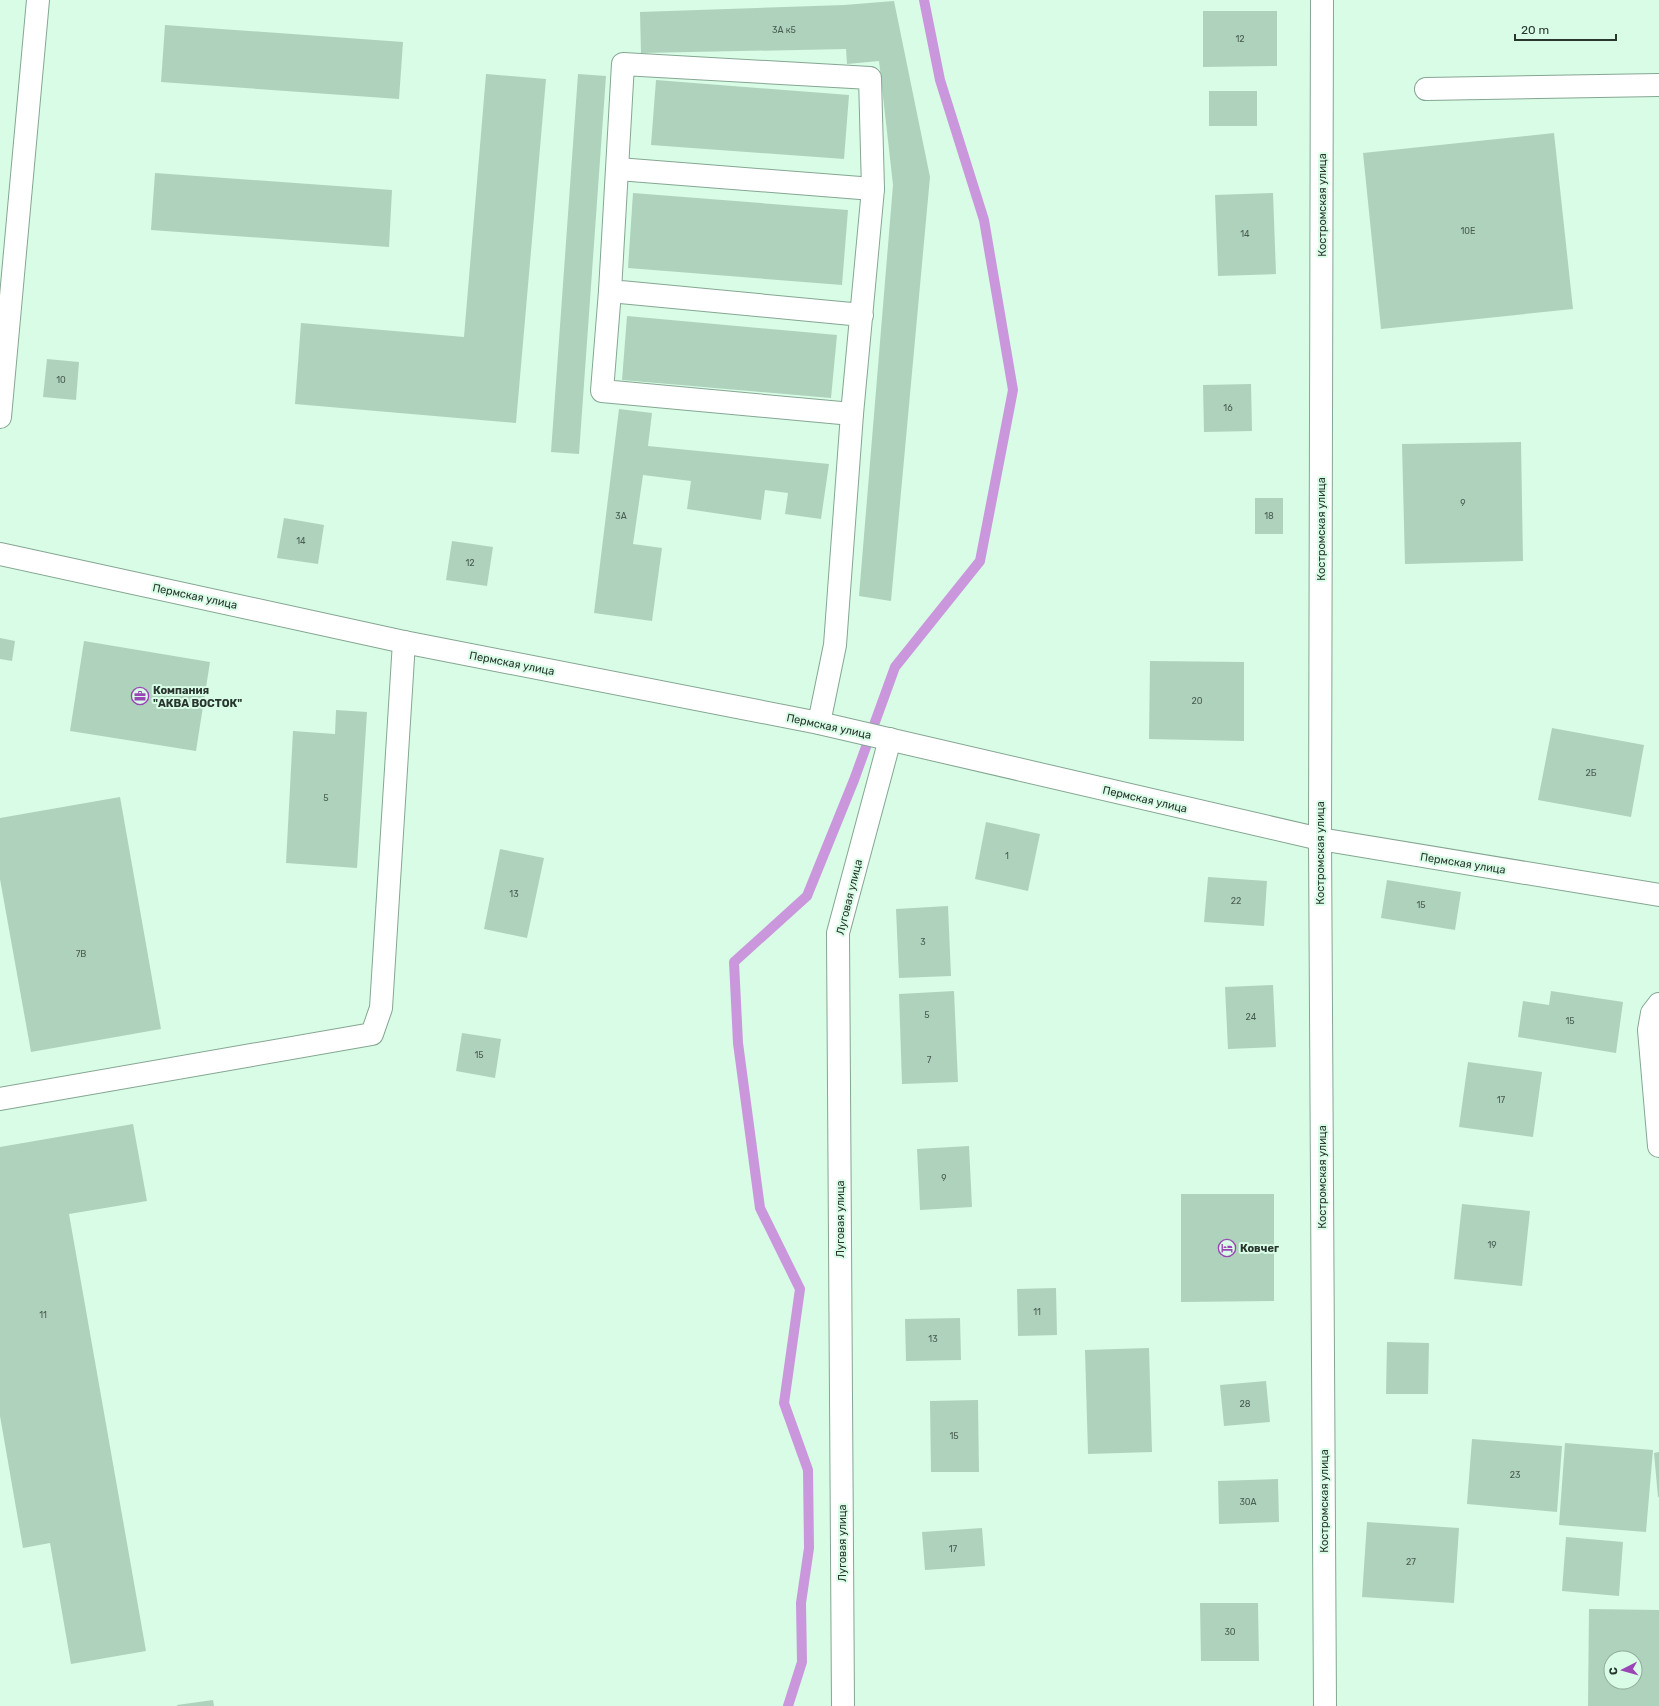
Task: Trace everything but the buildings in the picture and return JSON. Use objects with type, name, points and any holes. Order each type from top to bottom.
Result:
[{"type":"street","points":[[0,416],[38,0]]},
{"type":"street","name":"Костромская улица","points":[[1322,0],[1320,839],[1325,1706]]},
{"type":"street","points":[[819,723],[836,645],[852,414],[873,190],[870,78],[623,64],[618,169],[602,391],[852,414]]},
{"type":"street","points":[[1426,89],[1659,84]]},
{"type":"street","points":[[618,169],[873,190]]},
{"type":"street","points":[[610,291],[862,315]]},
{"type":"street","name":"Пермская улица","points":[[0,554],[404,642],[819,723],[1320,839],[1659,895]]},
{"type":"street","points":[[0,1098],[372,1034],[381,1008],[404,642]]},
{"type":"street","name":"Луговая улица","points":[[843,1706],[838,933],[890,739]]},
{"type":"street","points":[[1659,1004],[1652,1013],[1649,1030],[1659,1146]]},
{"type":"waterway","points":[[788,1706],[802,1662],[801,1603],[809,1548],[808,1470],[784,1403],[800,1289],[760,1208],[738,1043],[734,962],[807,896],[854,780],[895,667],[980,561],[1013,390],[984,220],[940,80],[924,0]]},
{"type":"place","name":"Компания \"АКВА ВОСТОК\"","points":[[140,696]]},
{"type":"place","name":"Ковчег","points":[[1227,1248]]}]
